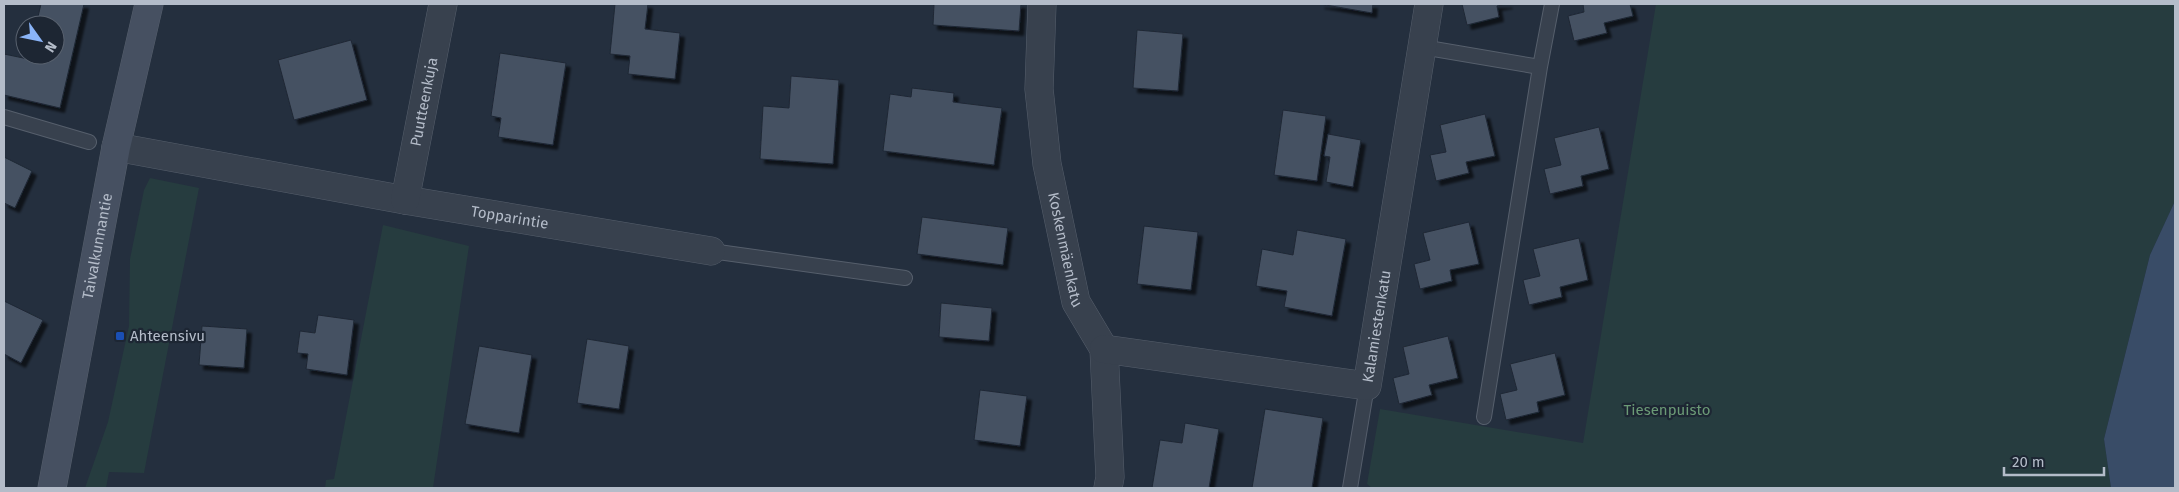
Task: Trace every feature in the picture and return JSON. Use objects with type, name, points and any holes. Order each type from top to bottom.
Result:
[{"type":"main road","name":"Taivalkunnantie","points":[[52,488],[116,147],[148,4]]},
{"type":"street","name":"Puutteenkuja","points":[[405,200],[443,4]]},
{"type":"street","name":"Koskenmäenkatu","points":[[1042,4],[1039,89],[1047,164],[1076,302],[1104,349],[1110,477],[1108,488]]},
{"type":"street","name":"Kalamiestenkatu","points":[[1104,349],[1367,386],[1429,4]]},
{"type":"street","name":"Topparintie","points":[[116,147],[405,200],[711,251]]},
{"type":"lane","points":[[1484,417],[1540,67],[1552,4]]},
{"type":"lane","points":[[1422,47],[1540,67]]},
{"type":"lane","points":[[4,117],[89,142]]},
{"type":"lane","name":"Topparintie","points":[[711,251],[905,278]]},
{"type":"lane","points":[[1350,488],[1367,386]]},
{"type":"green space","name":"Tiesenpuisto","points":[[1656,4],[2175,4],[2175,201],[2150,255],[2104,439],[2111,488],[1372,488],[1367,484],[1380,409],[1583,443]]},
{"type":"green space","points":[[150,178],[199,188],[144,473],[109,472],[106,488],[85,488],[108,422],[129,326],[130,259],[144,190]]},
{"type":"green space","points":[[383,225],[469,246],[433,488],[325,488],[326,480],[334,479]]},
{"type":"water","points":[[2175,201],[2175,488],[2111,488],[2104,439],[2150,255]]},
{"type":"building","points":[[41,4],[84,4],[60,108],[4,95],[4,54],[15,56],[15,65],[65,65],[65,15],[38,15]]},
{"type":"building","points":[[615,4],[648,4],[645,29],[680,33],[675,79],[628,74],[630,56],[610,54]]},
{"type":"building","points":[[934,4],[1021,4],[1019,31],[933,25]]},
{"type":"building","points":[[1320,4],[1373,4],[1372,13]]},
{"type":"building","points":[[1462,4],[1508,4],[1497,6],[1499,17],[1467,25]]},
{"type":"building","points":[[1583,4],[1630,4],[1633,16],[1604,23],[1607,33],[1574,41],[1568,16],[1584,12]]},
{"type":"building","points":[[1137,30],[1183,34],[1178,91],[1133,88]]},
{"type":"building","points":[[351,40],[367,100],[294,120],[278,60]]},
{"type":"building","points":[[500,53],[566,63],[553,145],[498,137],[501,118],[491,116]]},
{"type":"building","points":[[791,76],[839,80],[833,164],[760,159],[763,106],[789,108]]},
{"type":"building","points":[[912,88],[954,93],[953,102],[1002,108],[994,165],[883,151],[890,94],[911,97]]},
{"type":"building","points":[[1283,110],[1326,116],[1317,181],[1274,175]]},
{"type":"building","points":[[1485,114],[1495,156],[1466,162],[1469,173],[1436,181],[1430,155],[1446,152],[1440,125]]},
{"type":"building","points":[[1599,127],[1609,169],[1581,176],[1583,186],[1550,194],[1544,169],[1561,165],[1554,138]]},
{"type":"building","points":[[1328,134],[1361,140],[1353,187],[1326,182],[1330,157],[1324,156]]},
{"type":"building","points":[[4,157],[32,171],[15,208],[4,203]]},
{"type":"building","points":[[922,217],[1008,228],[1003,265],[917,254]]},
{"type":"building","points":[[1469,222],[1479,264],[1450,270],[1452,281],[1420,289],[1414,264],[1430,260],[1423,233]]},
{"type":"building","points":[[1144,226],[1198,232],[1191,290],[1137,284]]},
{"type":"building","points":[[1297,230],[1346,239],[1332,316],[1284,307],[1287,291],[1256,286],[1262,249],[1293,255]]},
{"type":"building","points":[[1579,238],[1588,280],[1560,287],[1562,297],[1529,305],[1523,280],[1540,276],[1533,249]]},
{"type":"building","points":[[4,301],[43,320],[21,363],[4,354]]},
{"type":"building","points":[[941,303],[992,308],[989,341],[939,337]]},
{"type":"building","points":[[318,315],[354,320],[347,375],[306,369],[308,354],[297,353],[300,331],[315,333]]},
{"type":"building","points":[[202,326],[247,329],[244,368],[199,365]]},
{"type":"building","points":[[1448,336],[1458,378],[1429,385],[1432,395],[1399,404],[1393,378],[1409,374],[1403,347]]},
{"type":"building","points":[[587,339],[629,346],[619,409],[577,403]]},
{"type":"building","points":[[479,346],[532,355],[519,433],[465,424]]},
{"type":"building","points":[[1555,353],[1565,395],[1537,402],[1539,412],[1506,420],[1500,394],[1517,390],[1510,364]]},
{"type":"building","points":[[980,390],[1027,396],[1020,446],[974,440]]},
{"type":"building","points":[[1265,409],[1323,418],[1312,488],[1252,488]]},
{"type":"building","points":[[1185,423],[1219,429],[1209,488],[1152,488],[1160,440],[1182,443]]},
{"type":"place","name":"Ahteensivu","points":[[120,336]]}]
